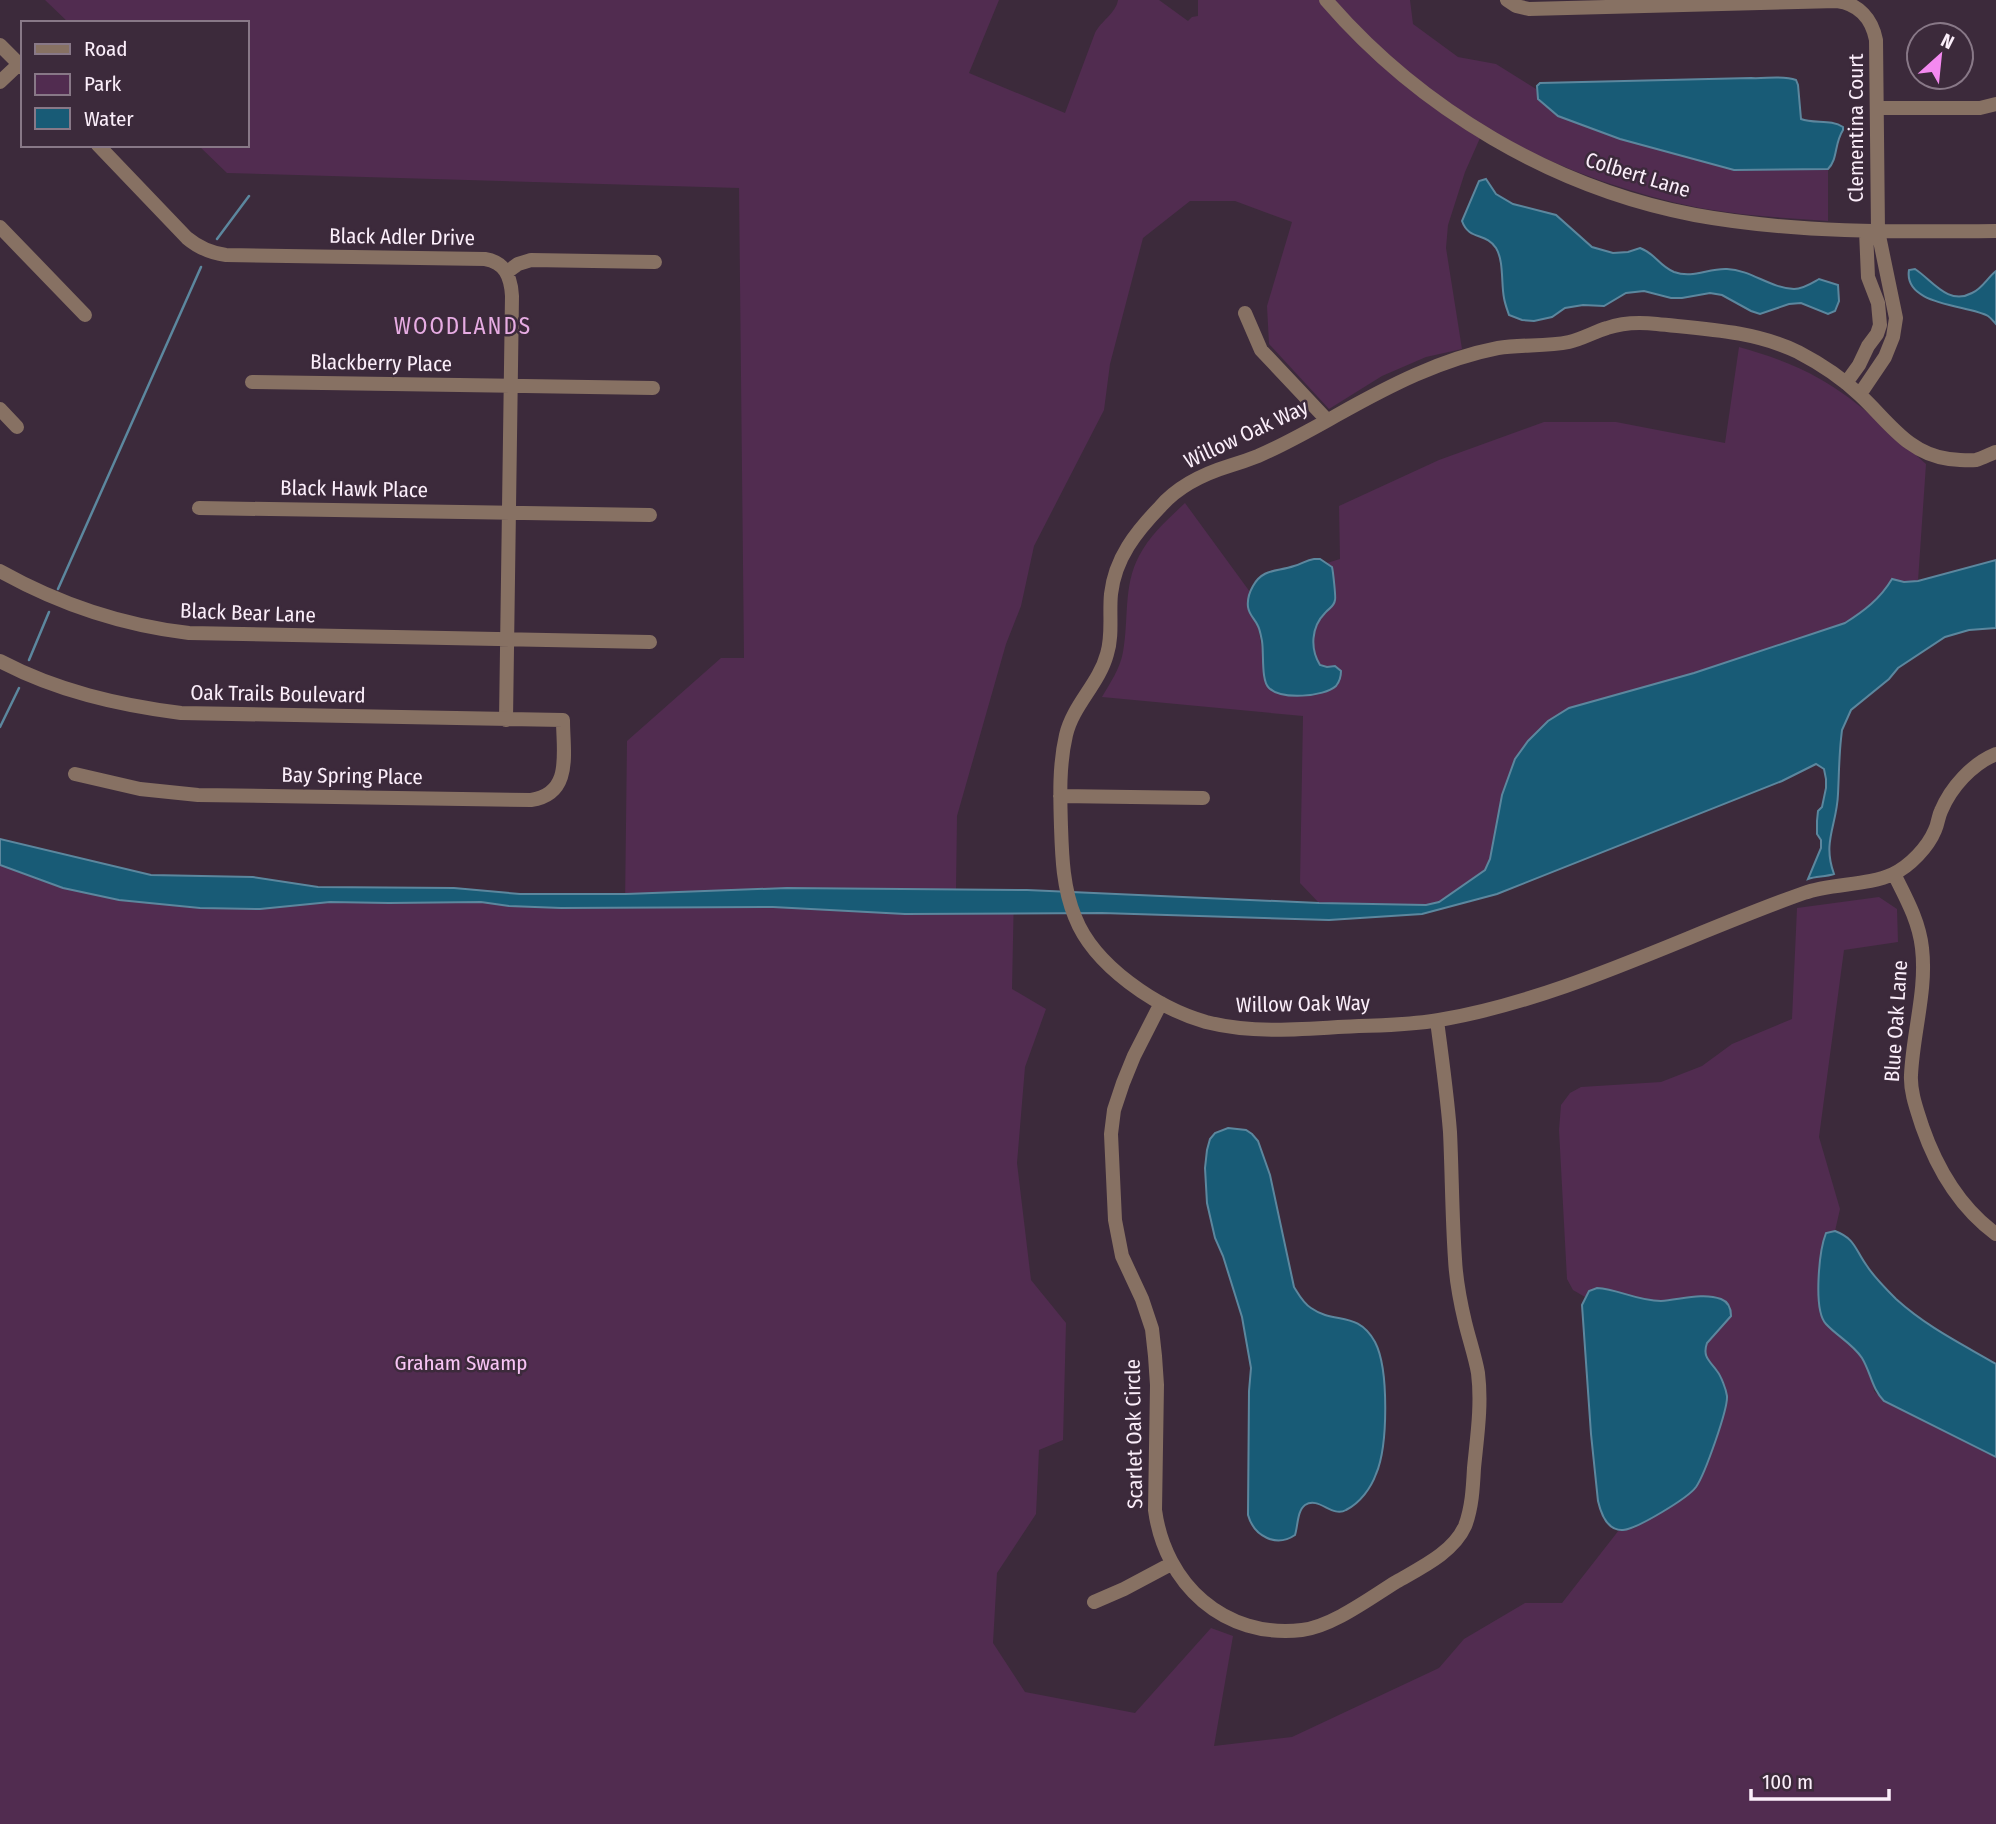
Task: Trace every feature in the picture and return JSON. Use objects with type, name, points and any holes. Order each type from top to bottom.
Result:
[{"type":"street","name":"Colbert Lane","points":[[1326,0],[1375,50],[1439,103],[1506,146],[1558,172],[1621,196],[1694,215],[1761,225],[1872,231],[1996,232]]},
{"type":"street","name":"Clementina Court","points":[[1507,0],[1516,6],[1529,9],[1830,1],[1849,4],[1865,15],[1875,34],[1877,108],[1872,231]]},
{"type":"street","points":[[0,45],[21,66],[0,82]]},
{"type":"street","points":[[1877,108],[1980,108],[1996,104]]},
{"type":"street","name":"Black Adler Drive","points":[[100,147],[187,238],[213,253],[485,259],[497,262],[507,272]]},
{"type":"street","points":[[0,227],[85,315]]},
{"type":"street","points":[[1860,394],[1885,357],[1893,337],[1896,318],[1892,297],[1874,247],[1872,231]]},
{"type":"street","points":[[1846,383],[1860,365],[1868,346],[1873,295],[1868,277],[1874,247]]},
{"type":"street","points":[[506,720],[512,296],[507,272],[523,262],[535,260],[655,262]]},
{"type":"street","points":[[1245,313],[1261,350],[1327,421]]},
{"type":"street","name":"Willow Oak Way","points":[[1996,452],[1977,460],[1956,460],[1938,458],[1918,450],[1901,437],[1860,394],[1813,360],[1767,340],[1735,333],[1630,323],[1609,327],[1566,342],[1509,346],[1475,354],[1399,382],[1296,439],[1251,459],[1206,473],[1188,483],[1158,508],[1126,546],[1111,588],[1111,636],[1107,657],[1067,729],[1060,796],[1065,885],[1075,917],[1100,956],[1140,990],[1161,1003],[1203,1021],[1256,1030],[1437,1021],[1541,994],[1810,891],[1894,874],[1916,856],[1931,837],[1944,804],[1960,781],[1980,762],[1996,754]]},
{"type":"street","name":"Blackberry Place","points":[[252,382],[653,388]]},
{"type":"street","points":[[0,409],[18,427]]},
{"type":"street","name":"Black Hawk Place","points":[[199,508],[650,515]]},
{"type":"street","name":"Black Bear Lane","points":[[0,570],[81,609],[119,621],[170,631],[207,635],[650,642]]},
{"type":"street","name":"Oak Trails Boulevard","points":[[0,661],[44,682],[82,694],[138,707],[181,713],[563,720]]},
{"type":"street","name":"Bay Spring Place","points":[[75,774],[147,790],[198,795],[531,800],[550,794],[561,780],[563,720]]},
{"type":"street","points":[[1060,796],[1203,798]]},
{"type":"street","name":"Blue Oak Lane","points":[[1894,874],[1916,920],[1922,947],[1923,971],[1911,1076],[1912,1094],[1928,1144],[1949,1187],[1970,1211],[1996,1234]]},
{"type":"street","name":"Scarlet Oak Circle","points":[[1161,1003],[1123,1083],[1114,1110],[1111,1134],[1115,1220],[1122,1256],[1142,1299],[1152,1329],[1157,1385],[1155,1510],[1160,1538],[1171,1564],[1197,1597],[1231,1619],[1274,1630],[1303,1630],[1342,1614],[1430,1562],[1449,1547],[1464,1527],[1471,1500],[1480,1403],[1478,1372],[1465,1322],[1455,1261],[1450,1131],[1437,1021]]},
{"type":"street","points":[[1094,1602],[1171,1564]]},
{"type":"green space","name":"Graham Swamp","points":[[45,0],[999,0],[969,73],[1065,113],[1095,33],[1118,0],[1159,0],[1188,21],[1198,16],[1198,0],[1319,0],[1394,75],[1436,109],[1480,138],[1465,172],[1448,225],[1446,248],[1462,349],[1426,357],[1382,376],[1329,409],[1269,344],[1267,306],[1292,222],[1235,201],[1190,201],[1143,238],[1110,364],[1104,410],[1034,546],[1021,606],[1006,644],[957,816],[956,890],[1014,891],[1012,989],[1046,1009],[1025,1067],[1017,1163],[1031,1280],[1066,1323],[1063,1440],[1039,1450],[1036,1514],[997,1573],[993,1643],[1025,1692],[1135,1713],[1211,1628],[1233,1636],[1214,1746],[1292,1737],[1439,1668],[1464,1639],[1525,1603],[1562,1603],[1619,1530],[1635,1528],[1684,1498],[1695,1488],[1709,1461],[1717,1436],[1718,1372],[1707,1359],[1705,1352],[1707,1343],[1731,1316],[1728,1304],[1720,1299],[1707,1297],[1659,1301],[1589,1291],[1585,1297],[1573,1290],[1567,1279],[1559,1130],[1561,1105],[1570,1093],[1581,1087],[1661,1082],[1702,1066],[1732,1044],[1792,1019],[1797,908],[1879,897],[1897,909],[1898,942],[1844,950],[1819,1137],[1840,1209],[1835,1231],[1826,1233],[1824,1322],[1860,1355],[1873,1380],[1874,1391],[1884,1401],[1996,1457],[1996,1824],[0,1824],[0,865],[63,888],[119,900],[200,908],[260,909],[330,902],[481,902],[561,908],[625,907],[627,741],[721,658],[744,658],[739,188],[227,173],[200,147],[248,147],[248,21],[67,21]]},
{"type":"green space","points":[[1333,0],[1410,0],[1413,24],[1458,57],[1496,64],[1536,89],[1538,99],[1734,170],[1828,169],[1828,221],[1736,213],[1677,203],[1616,186],[1556,163],[1499,137],[1460,113],[1384,51]]},
{"type":"green space","points":[[1739,347],[1790,364],[1834,388],[1875,418],[1926,464],[1918,581],[1892,580],[1871,604],[1845,623],[1694,673],[1570,708],[1515,759],[1502,795],[1490,859],[1485,870],[1439,902],[1426,905],[1319,903],[1300,883],[1303,716],[1102,697],[1122,658],[1128,591],[1134,567],[1148,541],[1185,503],[1250,592],[1250,613],[1258,626],[1263,673],[1270,689],[1288,695],[1338,668],[1320,665],[1314,641],[1318,623],[1334,603],[1333,572],[1327,563],[1340,559],[1339,506],[1439,460],[1544,422],[1616,422],[1725,443]]},
{"type":"water","points":[[1780,77],[1796,80],[1801,119],[1843,127],[1828,169],[1734,170],[1620,139],[1558,116],[1538,99],[1537,86],[1540,83]]},
{"type":"water","points":[[1486,179],[1496,194],[1513,204],[1556,215],[1592,247],[1613,253],[1640,248],[1669,269],[1681,274],[1720,269],[1736,270],[1777,286],[1794,289],[1819,279],[1838,285],[1839,301],[1835,311],[1828,314],[1801,303],[1789,304],[1760,314],[1722,295],[1710,293],[1671,298],[1644,291],[1626,293],[1604,306],[1565,308],[1552,317],[1534,321],[1522,320],[1509,315],[1496,248],[1469,231],[1462,221],[1479,181]]},
{"type":"water","points":[[1915,269],[1941,290],[1955,296],[1976,291],[1996,271],[1996,324],[1979,312],[1940,302],[1916,291],[1910,282],[1909,270]]},
{"type":"water","points":[[1320,559],[1332,567],[1335,598],[1334,604],[1317,625],[1313,645],[1320,665],[1335,666],[1341,671],[1336,686],[1330,690],[1313,695],[1292,696],[1275,692],[1266,685],[1263,646],[1258,626],[1249,610],[1249,596],[1257,580],[1266,573]]},
{"type":"water","points":[[1996,560],[1996,628],[1969,630],[1945,637],[1898,668],[1889,679],[1851,710],[1842,730],[1837,805],[1829,852],[1834,874],[1808,879],[1821,848],[1817,821],[1826,788],[1824,769],[1816,764],[1782,781],[1497,894],[1422,914],[1329,920],[1102,913],[905,914],[773,907],[561,908],[481,902],[330,902],[260,909],[200,908],[119,900],[63,888],[0,865],[0,839],[151,875],[253,877],[318,887],[454,888],[520,894],[626,894],[787,888],[1027,890],[1426,905],[1439,902],[1485,870],[1490,859],[1502,795],[1515,759],[1548,721],[1569,708],[1694,673],[1845,623],[1871,604],[1892,579],[1918,581]]},
{"type":"water","points":[[1228,1128],[1246,1130],[1258,1141],[1270,1175],[1294,1287],[1299,1296],[1308,1306],[1320,1313],[1353,1322],[1368,1332],[1380,1354],[1383,1370],[1385,1427],[1380,1461],[1371,1485],[1356,1503],[1341,1512],[1315,1503],[1305,1505],[1299,1515],[1295,1535],[1288,1539],[1273,1540],[1260,1534],[1248,1515],[1251,1368],[1242,1317],[1215,1238],[1207,1203],[1205,1168],[1210,1139],[1215,1133]]},
{"type":"water","points":[[1835,1231],[1851,1241],[1877,1279],[1908,1309],[1944,1334],[1996,1364],[1996,1457],[1884,1401],[1858,1353],[1826,1324],[1818,1294],[1819,1266],[1826,1233]]},
{"type":"water","points":[[1597,1288],[1661,1301],[1699,1296],[1714,1297],[1726,1302],[1731,1313],[1707,1343],[1705,1352],[1720,1376],[1727,1396],[1720,1427],[1700,1480],[1691,1492],[1673,1505],[1650,1519],[1623,1530],[1609,1525],[1598,1501],[1582,1305],[1589,1291]]},
{"type":"waterway","points":[[217,239],[249,196]]},
{"type":"waterway","points":[[58,589],[201,267]]},
{"type":"waterway","points":[[29,660],[49,612]]},
{"type":"waterway","points":[[0,727],[19,688]]},
{"type":"district","name":"WOODLANDS","points":[[463,326]]}]
